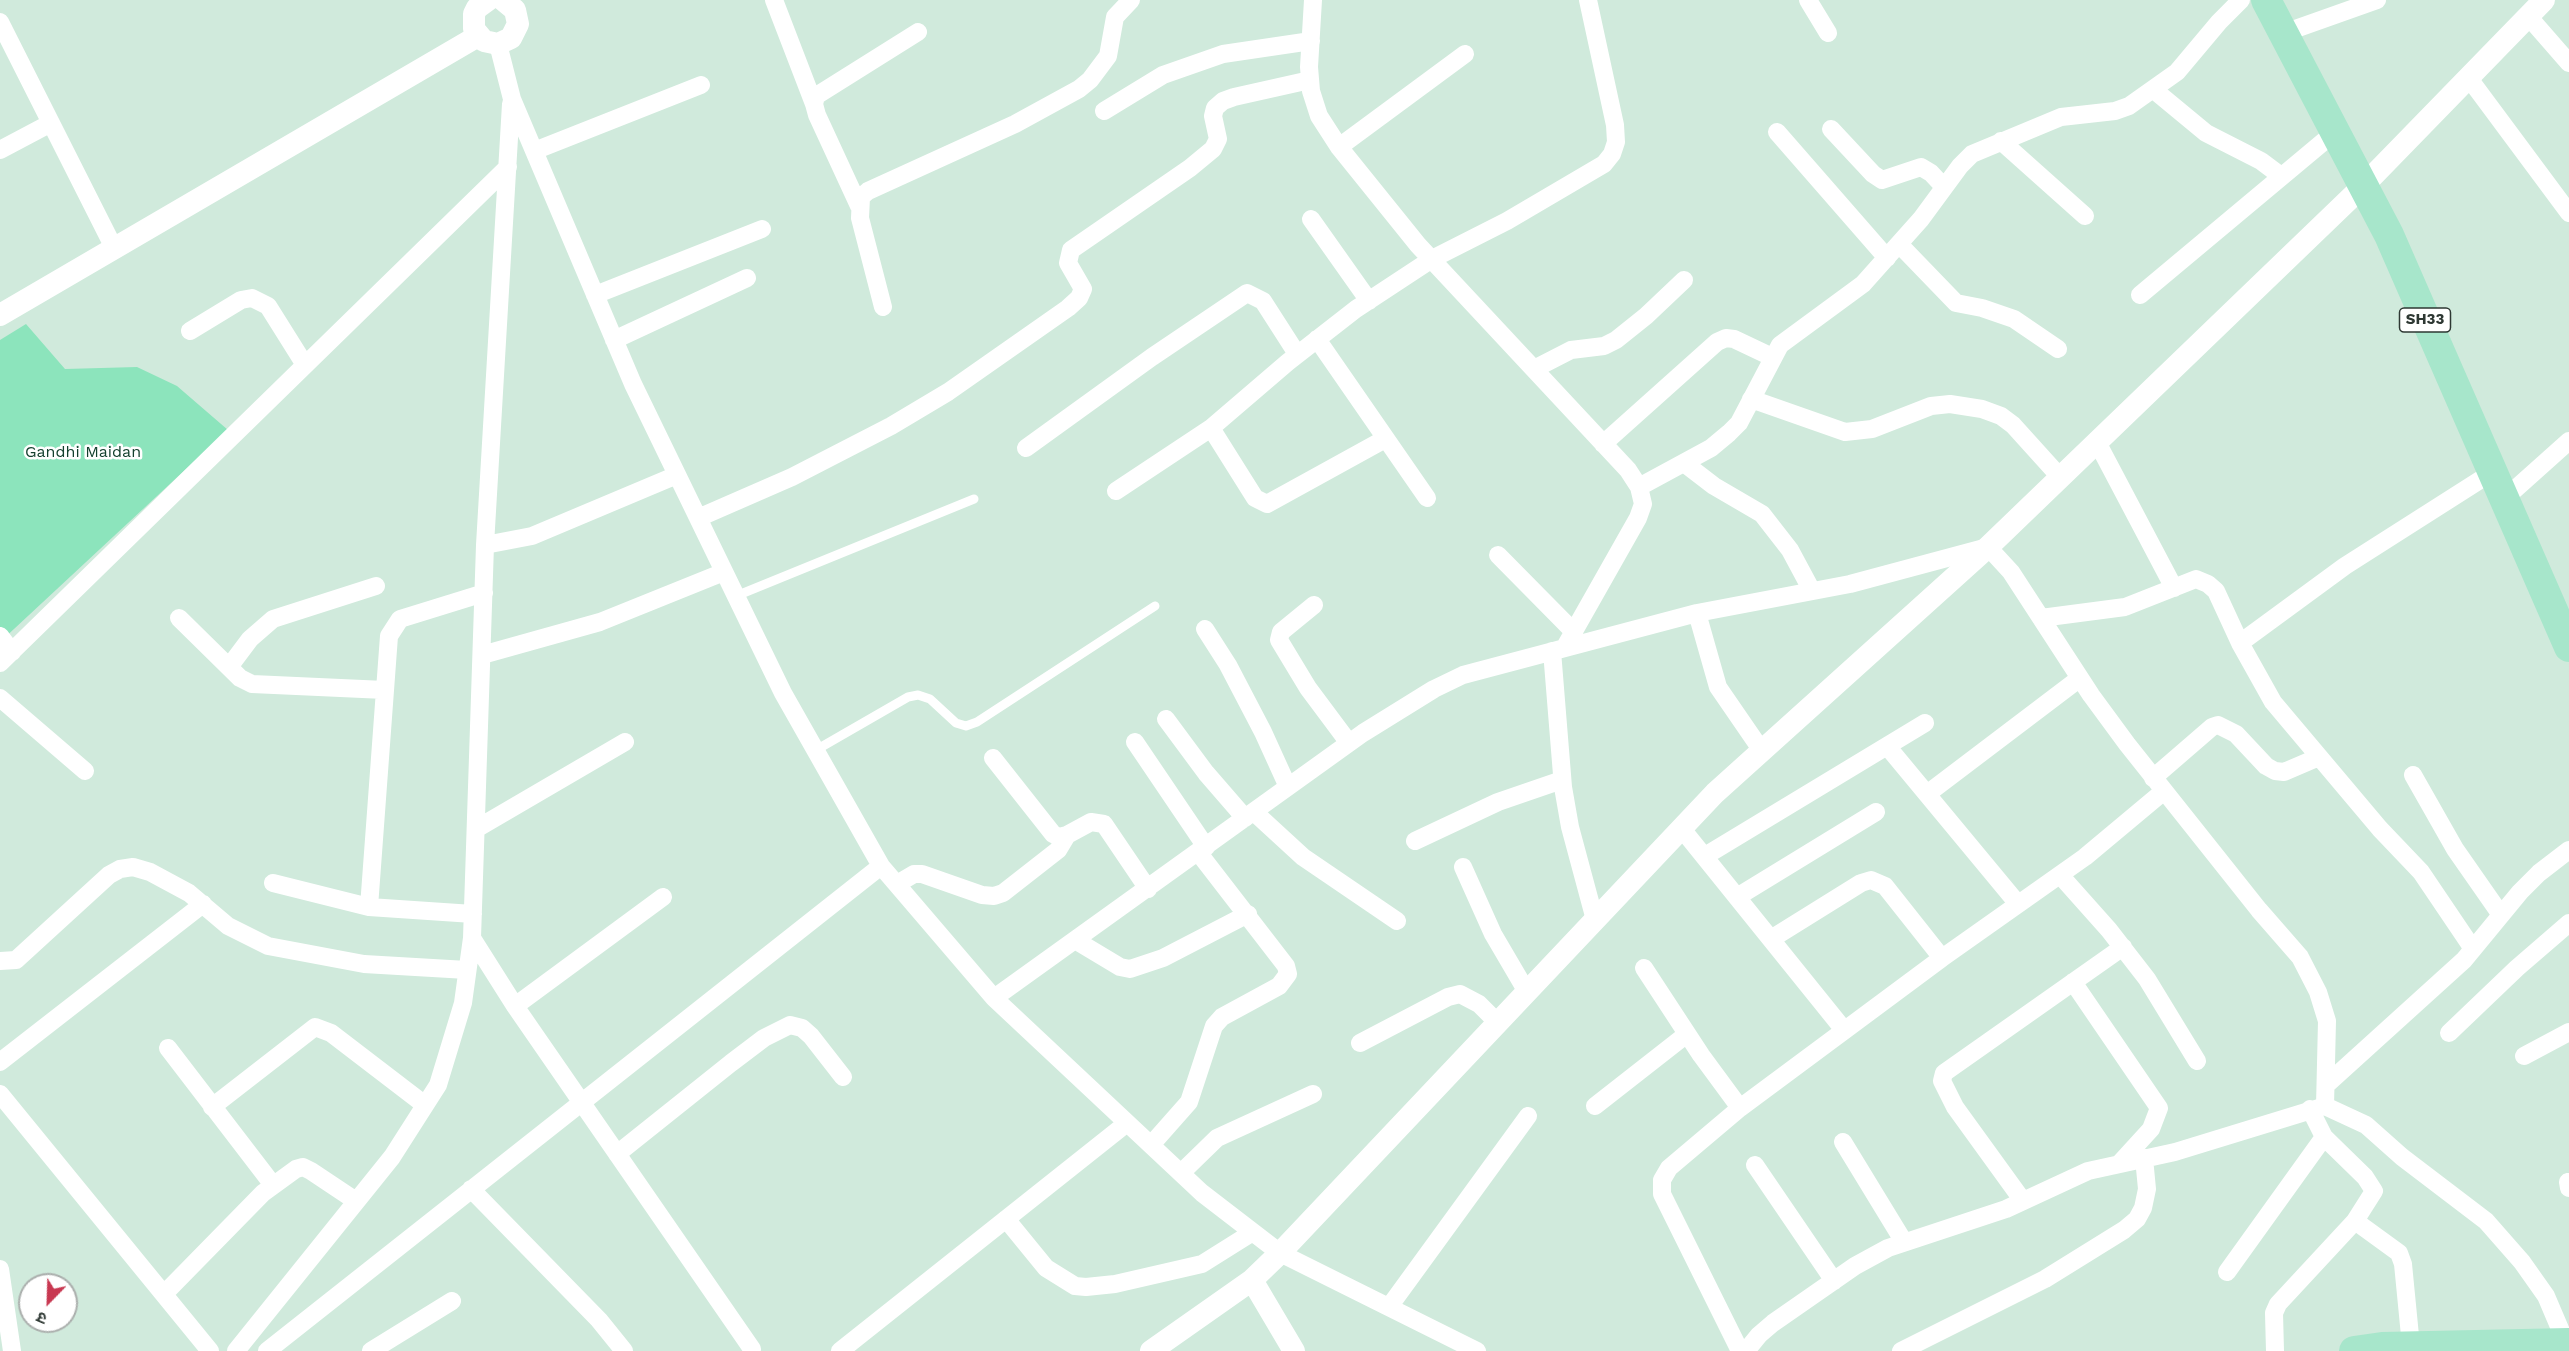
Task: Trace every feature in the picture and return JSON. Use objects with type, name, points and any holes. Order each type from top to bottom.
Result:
[{"type":"main road","name":"SH33","points":[[2266,0],[2389,235],[2491,473],[2569,647]]},
{"type":"main road","points":[[2354,1351],[2403,1348],[2567,1346]]},
{"type":"street","points":[[774,0],[814,104],[859,206],[883,307]]},
{"type":"street","points":[[859,206],[861,197],[868,190],[1015,124],[1079,89],[1090,80],[1108,56],[1115,17],[1131,0]]},
{"type":"street","points":[[1313,0],[1310,80],[1319,116],[1339,147],[1432,259],[1628,470],[1639,487],[1643,504],[1638,518],[1564,643],[1562,780],[1570,827],[1595,921]]},
{"type":"street","points":[[1116,491],[1211,428],[1297,354],[1369,301],[1432,259],[1589,174],[1612,154],[1616,142],[1615,125],[1588,0]]},
{"type":"street","points":[[1808,0],[1828,33]]},
{"type":"street","points":[[1639,487],[1711,448],[1739,423],[1772,357],[1789,336],[1850,296],[1887,258],[1972,154],[2061,117],[2115,111],[2129,106],[2177,72],[2219,21],[2241,0]]},
{"type":"street","points":[[2284,33],[2377,0]]},
{"type":"street","points":[[0,315],[114,248],[488,40],[505,42],[516,32],[518,17],[510,2]]},
{"type":"street","points":[[480,3],[473,22],[488,40],[614,340],[676,475],[783,693],[881,866],[994,998],[1181,1173],[1253,1232],[1280,1253],[1477,1351]]},
{"type":"street","points":[[1151,1351],[1252,1280],[1280,1253],[1715,793],[1988,548],[2364,185],[2536,5],[2569,63]]},
{"type":"street","points":[[0,22],[114,248]]},
{"type":"street","points":[[814,104],[816,96],[825,88],[918,32]]},
{"type":"street","points":[[1104,111],[1163,75],[1223,54],[1311,41]]},
{"type":"street","points":[[1339,147],[1465,54]]},
{"type":"street","points":[[2468,77],[2569,213]]},
{"type":"street","points":[[698,518],[792,477],[891,426],[948,392],[1068,308],[1079,298],[1083,289],[1068,263],[1071,250],[1190,168],[1213,149],[1218,140],[1215,108],[1223,100],[1310,80]]},
{"type":"street","points":[[534,151],[701,85]]},
{"type":"street","points":[[2154,90],[2206,133],[2261,161],[2281,176]]},
{"type":"street","points":[[236,1351],[392,1157],[438,1084],[463,1003],[472,938],[485,545],[512,99]]},
{"type":"street","points":[[0,150],[51,123]]},
{"type":"street","points":[[1831,129],[1873,174],[1882,180],[1892,179],[1921,167],[1944,187]]},
{"type":"street","points":[[1777,132],[1887,258]]},
{"type":"street","points":[[2140,295],[2335,132]]},
{"type":"street","points":[[2001,141],[2085,216]]},
{"type":"street","points":[[0,636],[6,657],[508,167]]},
{"type":"street","points":[[1311,219],[1369,301]]},
{"type":"street","points":[[595,295],[762,229]]},
{"type":"street","points":[[1899,244],[1956,303],[1982,308],[2014,319],[2058,349]]},
{"type":"street","points":[[614,340],[747,278]]},
{"type":"street","points":[[1534,369],[1571,350],[1604,346],[1616,340],[1684,280]]},
{"type":"street","points":[[1026,448],[1152,357],[1247,293],[1263,301],[1297,354]]},
{"type":"street","points":[[190,331],[241,300],[252,298],[268,306],[305,365]]},
{"type":"street","points":[[1603,444],[1717,342],[1726,338],[1734,339],[1772,357]]},
{"type":"street","points":[[1317,339],[1427,498]]},
{"type":"street","points":[[1751,399],[1845,432],[1872,429],[1931,406],[1950,404],[1982,409],[2001,416],[2013,425],[2060,477]]},
{"type":"street","points":[[1211,428],[1255,498],[1267,504],[1385,439]]},
{"type":"street","points":[[2097,441],[2174,588]]},
{"type":"street","points":[[2503,500],[2569,441]]},
{"type":"street","points":[[1684,463],[1714,486],[1762,514],[1790,550],[1812,591]]},
{"type":"street","points":[[2240,643],[2345,566],[2491,473]]},
{"type":"street","points":[[485,545],[532,536],[676,475]]},
{"type":"street","points":[[994,998],[1349,743],[1434,689],[1463,675],[1564,643],[1697,613],[1812,591],[1988,548]]},
{"type":"street","points":[[1988,548],[2011,572],[2080,678],[2158,784],[2300,957],[2311,976],[2327,1022],[2326,1085],[2318,1107],[2324,1137],[2372,1184],[2374,1191],[2355,1221],[2278,1304],[2274,1314],[2275,1351]]},
{"type":"street","points":[[1498,555],[1564,643]]},
{"type":"street","points":[[482,655],[600,622],[724,572]]},
{"type":"street","points":[[2041,618],[2125,607],[2143,602],[2196,579],[2208,584],[2216,591],[2240,643],[2273,702],[2421,872],[2473,949]]},
{"type":"street","points":[[229,667],[250,639],[273,619],[376,586]]},
{"type":"street","points":[[369,907],[389,636],[393,626],[400,619],[484,593]]},
{"type":"street","points":[[1314,605],[1281,632],[1279,640],[1308,687],[1349,743]]},
{"type":"street","points":[[1697,613],[1718,687],[1762,751]]},
{"type":"street","points":[[178,618],[240,678],[252,684],[385,690]]},
{"type":"street","points":[[1205,629],[1228,665],[1263,732],[1288,787]]},
{"type":"street","points":[[1927,794],[2080,678]]},
{"type":"street","points":[[0,698],[85,771]]},
{"type":"street","points":[[1166,719],[1206,773],[1250,815],[1304,857],[1397,921]]},
{"type":"street","points":[[1705,856],[1925,723]]},
{"type":"street","points":[[1740,1351],[1670,1212],[1662,1187],[1662,1180],[1669,1168],[1740,1108],[1844,1030],[2085,857],[2212,727],[2218,725],[2236,734],[2266,766],[2275,771],[2284,771],[2319,756]]},
{"type":"street","points":[[476,829],[625,742]]},
{"type":"street","points":[[1135,742],[1202,850],[1286,966],[1288,974],[1280,986],[1222,1017],[1214,1026],[1189,1102],[1151,1145]]},
{"type":"street","points":[[1887,746],[2018,904]]},
{"type":"street","points":[[993,758],[1053,834],[1059,837],[1091,822],[1104,824],[1148,889]]},
{"type":"street","points":[[2413,776],[2455,849],[2501,915]]},
{"type":"street","points":[[1415,841],[1498,802],[1562,780]]},
{"type":"street","points":[[1737,897],[1876,812]]},
{"type":"street","points":[[1682,829],[1844,1030]]},
{"type":"street","points":[[897,884],[914,874],[922,874],[982,895],[994,896],[1003,893],[1058,850],[1067,834]]},
{"type":"street","points":[[2326,1085],[2437,986],[2473,949],[2539,873],[2569,850]]},
{"type":"street","points":[[267,1351],[881,866]]},
{"type":"street","points":[[0,961],[16,960],[109,875],[120,869],[133,867],[150,872],[203,904],[228,926],[268,946],[364,964],[468,970]]},
{"type":"street","points":[[1463,867],[1493,934],[1527,992]]},
{"type":"street","points":[[2060,875],[2123,947],[2147,979],[2197,1061]]},
{"type":"street","points":[[1771,939],[1861,883],[1870,880],[1885,886],[1942,958]]},
{"type":"street","points":[[273,883],[369,907],[473,914]]},
{"type":"street","points":[[515,1006],[663,897]]},
{"type":"street","points":[[0,1062],[203,904]]},
{"type":"street","points":[[1075,940],[1120,967],[1130,969],[1163,957],[1248,914]]},
{"type":"street","points":[[2449,1033],[2517,968],[2569,923]]},
{"type":"street","points":[[472,938],[515,1006],[752,1349]]},
{"type":"street","points":[[2023,1201],[1955,1107],[1942,1081],[1944,1073],[2123,947]]},
{"type":"street","points":[[1644,968],[1687,1034],[1740,1108]]},
{"type":"street","points":[[2073,982],[2159,1108],[2151,1129],[2119,1164]]},
{"type":"street","points":[[1360,1043],[1448,997],[1460,994],[1479,1004],[1498,1023]]},
{"type":"street","points":[[617,1154],[731,1062],[764,1038],[790,1025],[802,1028],[811,1036],[843,1077]]},
{"type":"street","points":[[212,1107],[315,1027],[331,1033],[425,1105]]},
{"type":"street","points":[[2524,1056],[2569,1032]]},
{"type":"street","points":[[1595,1106],[1687,1034]]},
{"type":"street","points":[[168,1047],[273,1185]]},
{"type":"street","points":[[0,1094],[165,1293],[210,1351]]},
{"type":"street","points":[[1181,1173],[1217,1138],[1313,1094]]},
{"type":"street","points":[[1746,1351],[1773,1323],[1833,1281],[1855,1266],[1904,1242],[1984,1218],[2088,1171],[2175,1152],[2318,1107],[2366,1125],[2402,1157],[2486,1221],[2522,1262],[2546,1296],[2567,1346]]},
{"type":"street","points":[[1389,1307],[1528,1116]]},
{"type":"street","points":[[840,1351],[1127,1123]]},
{"type":"street","points":[[2227,1272],[2324,1137]]},
{"type":"street","points":[[1843,1142],[1904,1242]]},
{"type":"street","points":[[1901,1351],[2045,1279],[2124,1230],[2137,1219],[2143,1208],[2147,1189],[2144,1158]]},
{"type":"street","points":[[1755,1165],[1833,1281]]},
{"type":"street","points":[[165,1293],[286,1174],[303,1167],[356,1201]]},
{"type":"street","points":[[2568,1182],[2569,1188]]},
{"type":"street","points":[[471,1189],[598,1320],[624,1351]]},
{"type":"street","points":[[1006,1219],[1046,1268],[1075,1286],[1086,1287],[1114,1284],[1202,1264],[1253,1232]]},
{"type":"street","points":[[2355,1221],[2398,1253],[2403,1264],[2403,1348]]},
{"type":"street","points":[[0,1269],[12,1351]]},
{"type":"street","points":[[1252,1280],[1294,1351]]},
{"type":"street","points":[[371,1351],[452,1301]]},
{"type":"lane","points":[[736,597],[974,500]]},
{"type":"lane","points":[[816,750],[908,697],[918,696],[930,699],[956,723],[966,726],[977,722],[1155,606]]},
{"type":"green space","name":"Gandhi Maidan","points":[[26,324],[65,369],[137,367],[177,386],[228,430],[0,642],[0,340]]}]
